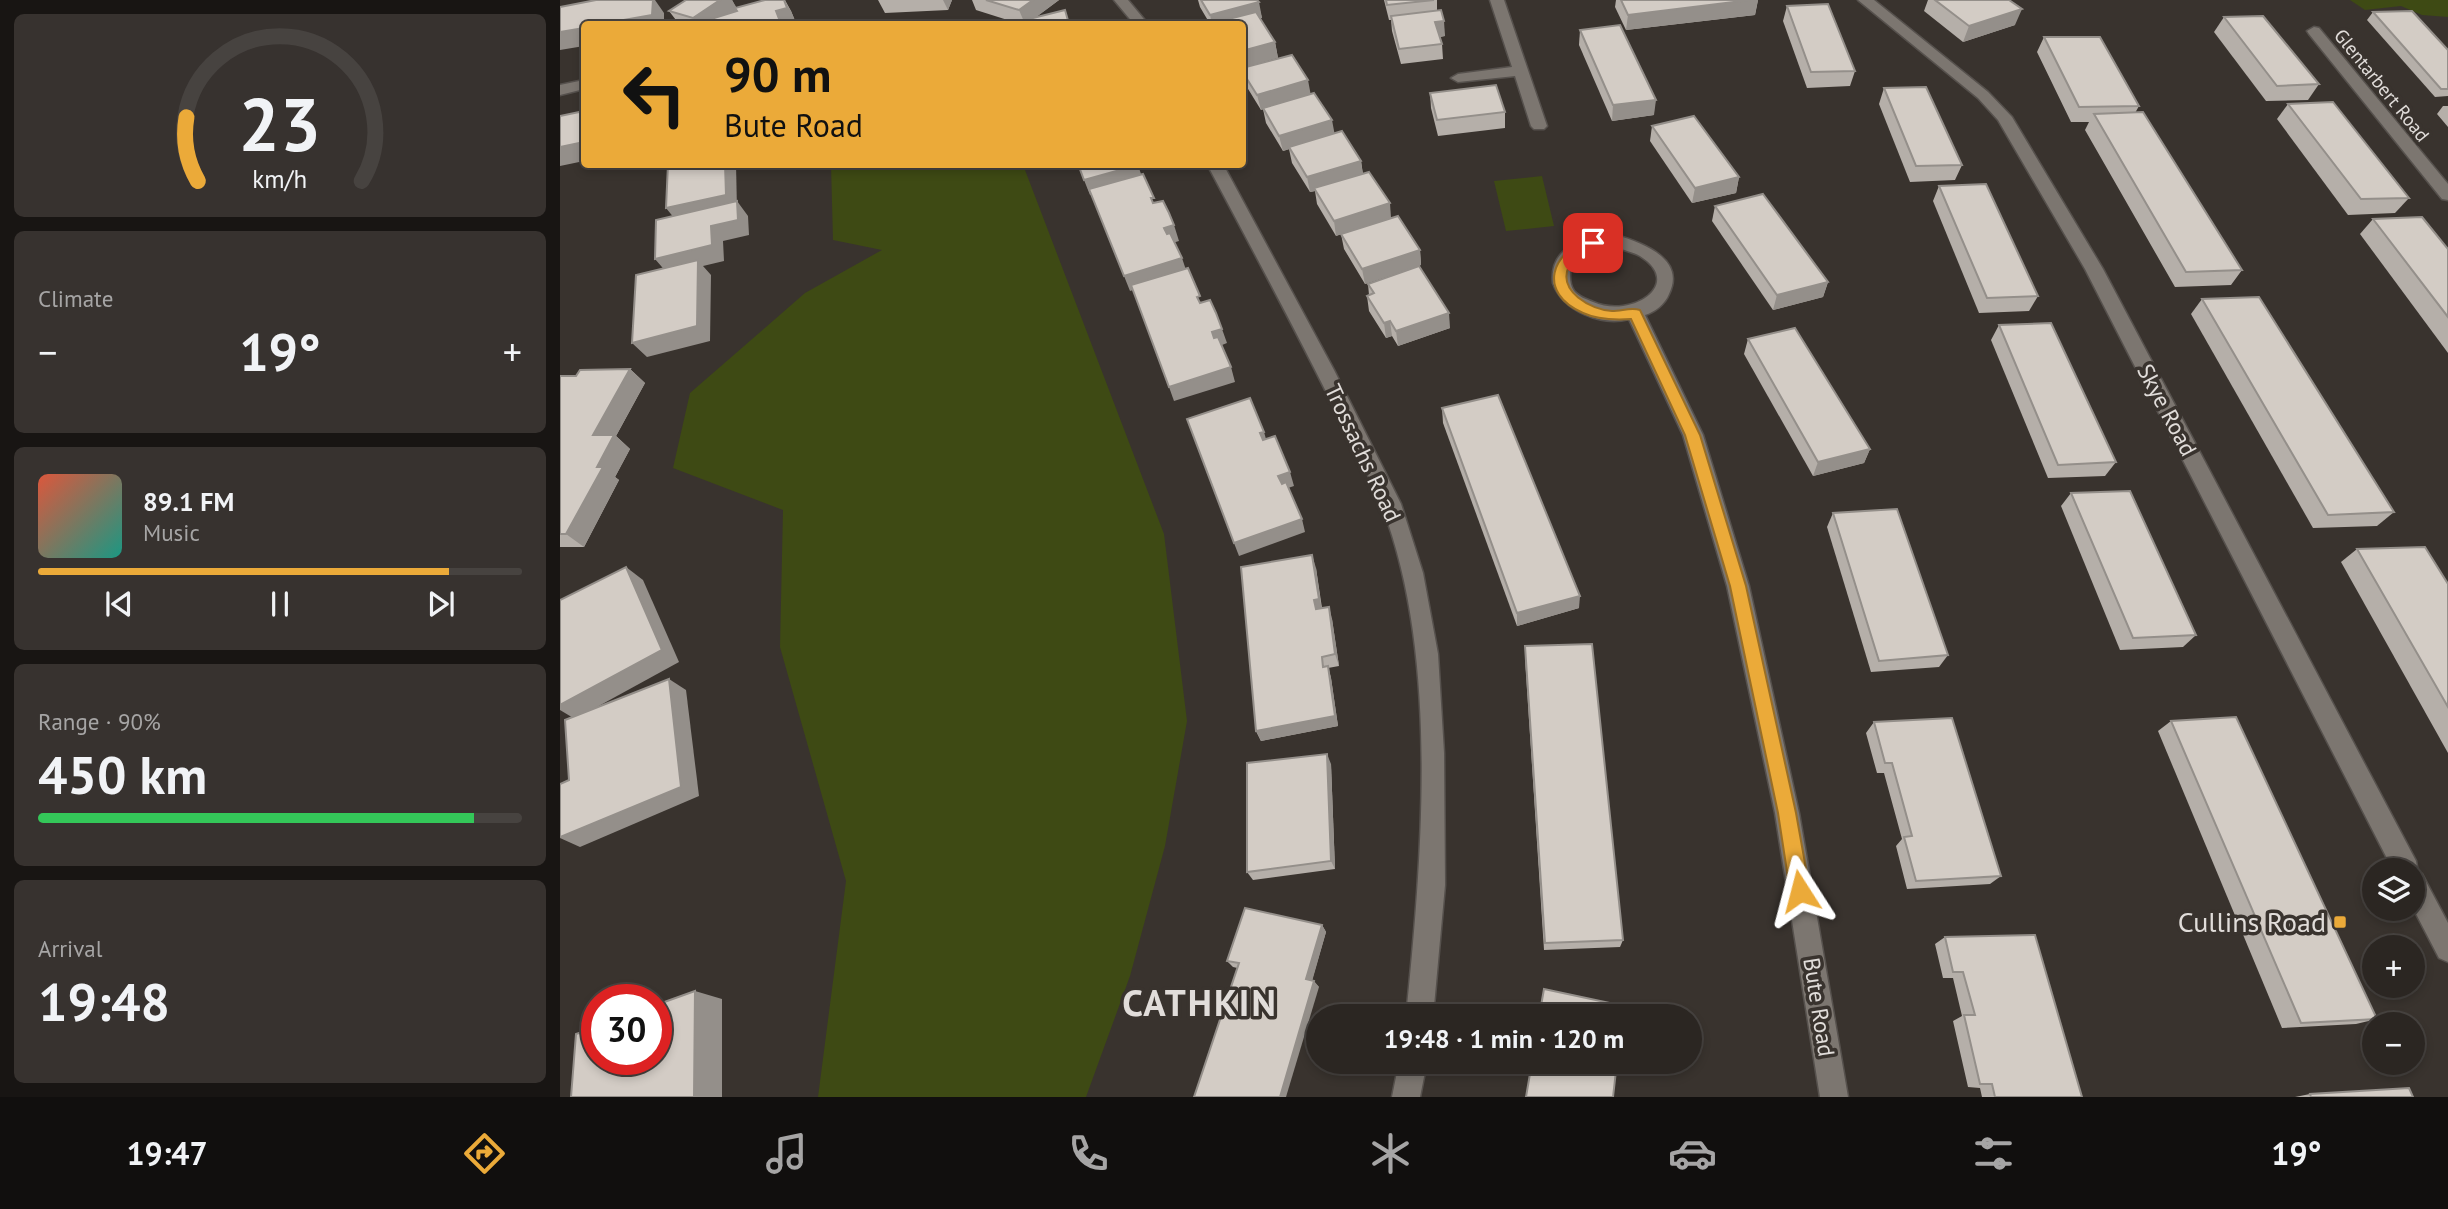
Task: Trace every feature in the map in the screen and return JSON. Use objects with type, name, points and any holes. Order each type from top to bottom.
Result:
[{"type":"street","points":[[1121,0],[1138,21]]},
{"type":"street","points":[[1497,0],[1539,125]]},
{"type":"street","name":"Skye Road","points":[[1865,0],[1983,95],[2004,117],[2094,269],[2401,858]]},
{"type":"street","name":"Glentarbert Road","points":[[2314,31],[2448,195]]},
{"type":"street","points":[[1458,78],[1520,71]]},
{"type":"street","points":[[560,90],[581,86]]},
{"type":"street","name":"Trossachs Road","points":[[1217,168],[1325,370],[1391,504],[1412,573],[1427,654],[1432,753],[1432,885],[1420,1004]]},
{"type":"street","points":[[1616,241],[1638,246],[1656,257],[1666,273],[1665,289],[1655,304],[1635,313],[1611,316],[1587,310],[1569,298],[1560,282],[1562,265],[1574,251],[1593,243],[1616,241]]},
{"type":"street","name":"Bute Road","points":[[1635,313],[1693,435],[1738,586],[1787,813],[1834,1097]]},
{"type":"street","points":[[2425,906],[2448,949]]},
{"type":"street","points":[[1406,1097],[1411,1074]]},
{"type":"green space","points":[[2350,0],[2448,0],[2448,17],[2422,15],[2401,6],[2365,10]]},
{"type":"green space","points":[[831,168],[1032,168],[1025,170],[1164,534],[1187,721],[1165,846],[1130,976],[1086,1097],[818,1097],[846,881],[780,647],[783,510],[673,468],[690,393],[805,293],[882,250],[833,240]]},
{"type":"green space","points":[[1542,176],[1554,226],[1506,231],[1494,181]]},
{"type":"building","points":[[596,0],[653,0],[652,15],[618,21],[581,21],[581,28],[560,32],[560,7]]},
{"type":"building","points":[[686,0],[720,0],[693,18],[669,11]]},
{"type":"building","points":[[765,0],[784,0],[787,8],[776,11],[780,21],[712,21],[711,19],[737,11],[735,8]]},
{"type":"building","points":[[986,0],[1033,0],[1019,10]]},
{"type":"building","points":[[1201,0],[1257,0],[1259,2],[1210,15]]},
{"type":"building","points":[[1386,0],[1434,0],[1387,5]]},
{"type":"building","points":[[1621,0],[1750,0],[1628,15]]},
{"type":"building","points":[[1935,0],[2009,0],[2022,9],[1969,26]]},
{"type":"building","points":[[1828,4],[1855,71],[1811,72],[1787,6]]},
{"type":"building","points":[[1065,10],[1068,21],[1021,21]]},
{"type":"building","points":[[1441,10],[1444,21],[1435,22],[1442,44],[1399,49],[1391,16]]},
{"type":"building","points":[[2412,11],[2448,50],[2448,89],[2441,89],[2373,12]]},
{"type":"building","points":[[1256,12],[1275,42],[1246,50],[1246,21],[1221,21]]},
{"type":"building","points":[[2263,16],[2319,84],[2277,86],[2224,17]]},
{"type":"building","points":[[1620,25],[1656,100],[1613,105],[1580,30]]},
{"type":"building","points":[[2044,37],[2100,37],[2139,106],[2079,107]]},
{"type":"building","points":[[1292,55],[1308,80],[1257,95],[1246,77],[1246,67]]},
{"type":"building","points":[[1496,85],[1505,112],[1437,120],[1430,93]]},
{"type":"building","points":[[1926,87],[1962,165],[1916,166],[1884,88]]},
{"type":"building","points":[[1314,93],[1332,120],[1279,136],[1263,108]]},
{"type":"building","points":[[2333,102],[2409,198],[2361,199],[2288,104]]},
{"type":"building","points":[[581,112],[581,143],[560,147],[560,116]]},
{"type":"building","points":[[2143,112],[2242,270],[2186,272],[2094,114]]},
{"type":"building","points":[[1694,116],[1739,177],[1695,188],[1652,126]]},
{"type":"building","points":[[1342,131],[1361,161],[1307,177],[1289,147]]},
{"type":"building","points":[[668,168],[725,168],[726,195],[666,208]]},
{"type":"building","points":[[1080,168],[1127,168],[1084,180]]},
{"type":"building","points":[[1369,172],[1390,203],[1334,221],[1314,188]]},
{"type":"building","points":[[1143,174],[1154,198],[1151,198],[1153,203],[1163,201],[1169,213],[1174,225],[1164,228],[1167,234],[1170,233],[1182,258],[1124,276],[1089,189]]},
{"type":"building","points":[[1986,184],[2038,296],[1987,298],[1939,186]]},
{"type":"building","points":[[1763,194],[1828,282],[1777,295],[1715,206]]},
{"type":"building","points":[[737,201],[738,220],[711,226],[712,245],[655,259],[656,220]]},
{"type":"building","points":[[1398,216],[1420,250],[1362,269],[1341,234]]},
{"type":"building","points":[[2422,217],[2448,249],[2448,317],[2373,219]]},
{"type":"building","points":[[698,260],[697,326],[632,343],[636,275]]},
{"type":"building","points":[[1419,266],[1449,313],[1396,331],[1390,321],[1384,323],[1367,296],[1374,293],[1368,284]]},
{"type":"building","points":[[1188,268],[1200,296],[1197,297],[1200,303],[1210,300],[1216,313],[1222,329],[1212,332],[1214,338],[1218,337],[1231,367],[1169,387],[1131,285]]},
{"type":"building","points":[[2259,297],[2394,512],[2328,515],[2202,299]]},
{"type":"building","points":[[2051,323],[2116,462],[2058,465],[1999,325]]},
{"type":"building","points":[[1795,328],[1870,449],[1818,462],[1748,339]]},
{"type":"building","points":[[630,369],[593,435],[614,435],[597,467],[603,467],[566,534],[560,534],[560,376],[576,376],[580,370]]},
{"type":"building","points":[[1498,395],[1580,596],[1517,613],[1442,408]]},
{"type":"building","points":[[1250,398],[1264,432],[1260,433],[1263,440],[1275,436],[1290,472],[1278,476],[1282,484],[1286,482],[1302,519],[1234,543],[1187,419]]},
{"type":"building","points":[[2130,491],[2196,635],[2133,638],[2071,493]]},
{"type":"building","points":[[1897,509],[1948,655],[1879,661],[1833,513]]},
{"type":"building","points":[[2425,547],[2448,584],[2448,707],[2357,549]]},
{"type":"building","points":[[1312,555],[1319,599],[1314,600],[1316,609],[1329,607],[1335,654],[1322,657],[1323,667],[1328,666],[1335,716],[1256,731],[1241,567]]},
{"type":"building","points":[[626,567],[662,650],[560,705],[560,600]]},
{"type":"building","points":[[1592,644],[1623,940],[1545,943],[1525,646]]},
{"type":"building","points":[[669,679],[681,787],[560,837],[560,784],[569,780],[565,720]]},
{"type":"building","points":[[2236,717],[2362,987],[2362,998],[2367,998],[2374,1012],[2362,1012],[2362,1020],[2301,1023],[2171,721]]},
{"type":"building","points":[[1952,718],[2001,876],[1916,881],[1904,837],[1912,836],[1892,763],[1885,763],[1874,722]]},
{"type":"building","points":[[1327,754],[1331,861],[1247,872],[1247,763]]},
{"type":"building","points":[[1245,908],[1322,925],[1306,979],[1314,981],[1280,1097],[1194,1097],[1239,963],[1227,961]]},
{"type":"building","points":[[2035,935],[2082,1097],[1995,1097],[1992,1084],[1980,1084],[1964,1015],[1975,1015],[1963,972],[1953,972],[1945,937]]},
{"type":"building","points":[[1544,989],[1615,1004],[1541,1004]]},
{"type":"building","points":[[695,991],[694,1097],[571,1097],[576,1034],[581,1032],[581,1075],[672,1075],[672,999]]},
{"type":"building","points":[[1530,1074],[1616,1074],[1613,1097],[1526,1097]]},
{"type":"building","points":[[2409,1088],[2413,1097],[2311,1097],[2310,1094]]},
{"type":"place","name":"Cullins Road","points":[[2340,922]]},
{"type":"district","name":"CATHKIN","points":[[1200,1003]]},
{"type":"route","points":[[1593,243],[1574,251],[1562,265],[1560,282],[1569,298],[1587,310],[1611,316],[1635,313],[1693,435],[1738,586],[1787,813],[1800,891]]}]
